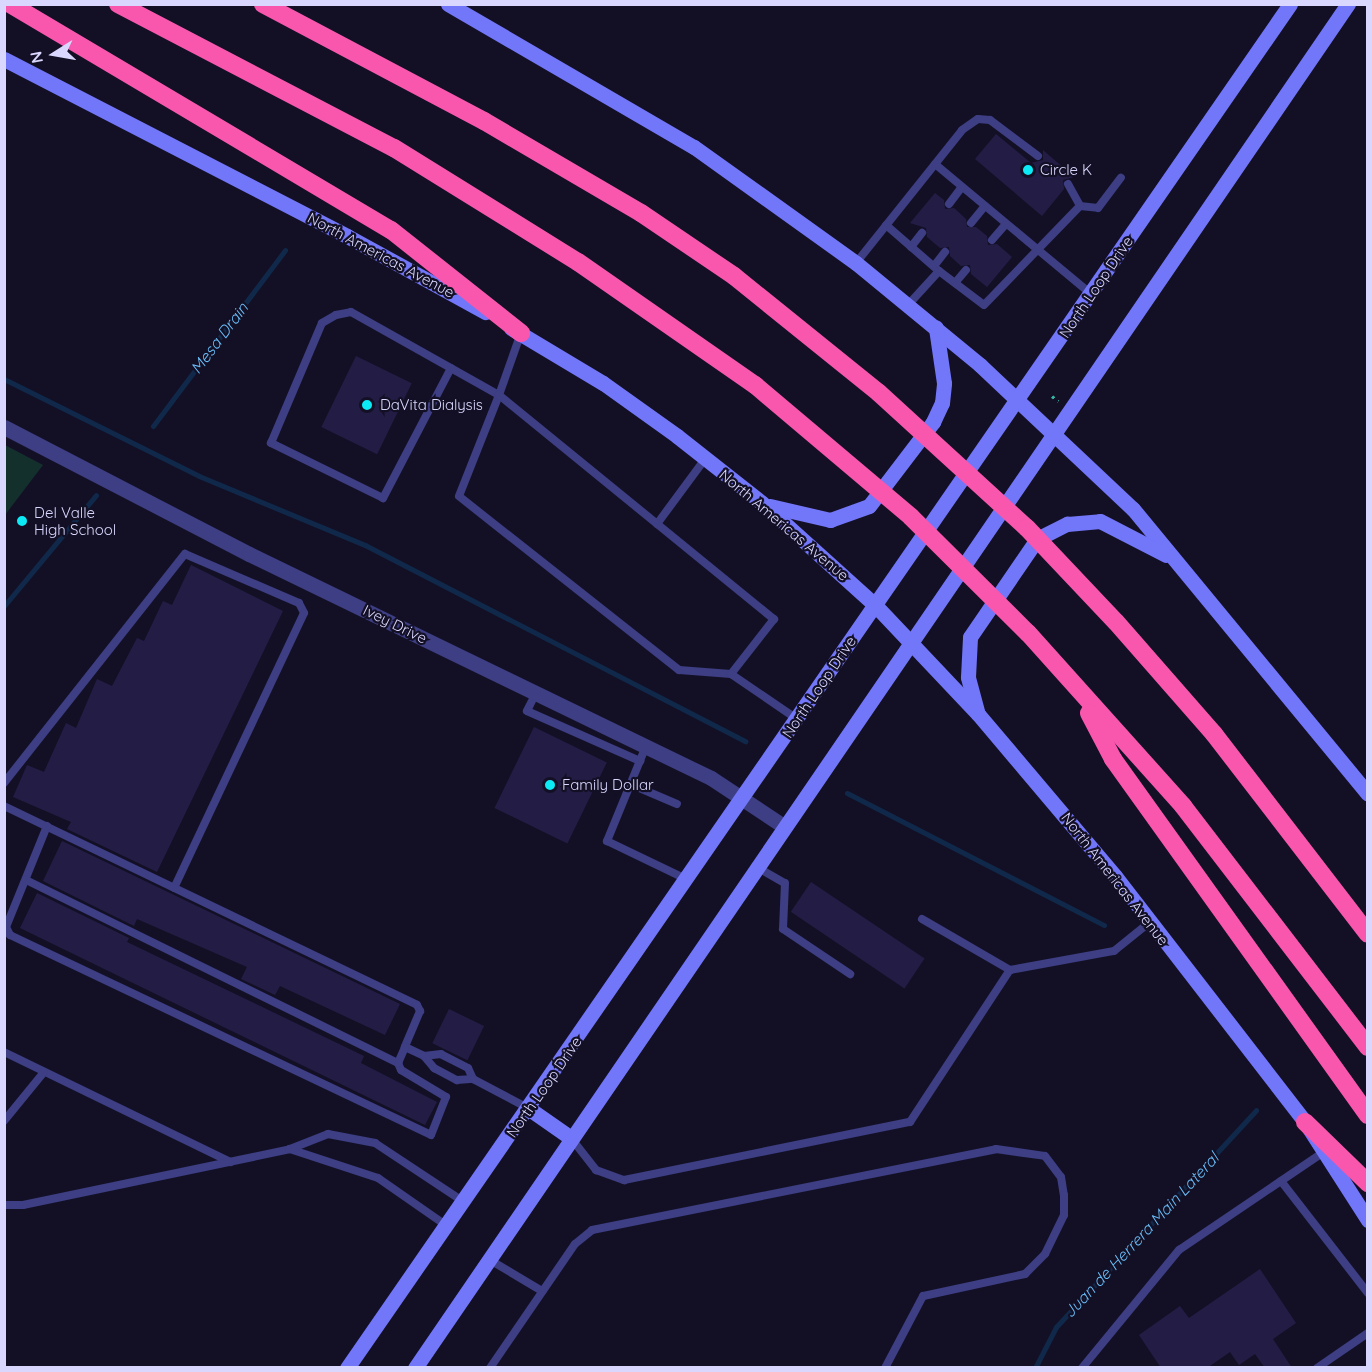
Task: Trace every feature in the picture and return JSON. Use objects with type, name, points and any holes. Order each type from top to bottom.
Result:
[{"type":"highway","points":[[10,4],[391,230],[521,333]]},
{"type":"highway","points":[[118,4],[327,110],[532,232],[693,340],[832,451],[911,517],[1028,633],[1191,815],[1368,1047]]},
{"type":"highway","points":[[262,4],[484,121],[641,213],[734,276],[879,393],[1072,575],[1214,734],[1368,934]]},
{"type":"highway","points":[[1077,690],[1113,759],[1289,1010],[1368,1115]]},
{"type":"highway","points":[[1305,1122],[1368,1183]]},
{"type":"main road","points":[[448,4],[694,147],[856,263],[936,328],[1056,433],[1133,509],[1368,794]]},
{"type":"main road","name":"North Loop Drive","points":[[347,1368],[464,1202],[1290,4]]},
{"type":"main road","points":[[415,1368],[782,825],[1056,433],[1348,4]]},
{"type":"main road","name":"North Americas Avenue","points":[[4,59],[347,236],[521,333],[603,383],[762,503],[875,605],[978,714],[1150,922],[1305,1122],[1368,1220]]},
{"type":"main road","points":[[762,503],[830,520],[868,506],[933,422],[942,403],[944,383],[936,328]]},
{"type":"main road","points":[[978,714],[968,677],[970,637],[1037,538],[1067,524],[1100,521],[1127,531],[1176,561]]},
{"type":"main road","points":[[528,1108],[571,1138]]},
{"type":"street","name":"Ivey Drive","points":[[4,427],[536,693],[643,754],[742,799],[782,825]]},
{"type":"lane","points":[[856,263],[962,130],[978,119],[990,120],[1038,156]]},
{"type":"lane","points":[[935,164],[1091,294]]},
{"type":"lane","points":[[1080,206],[1098,208],[1121,178]]},
{"type":"lane","points":[[1068,184],[1080,206]]},
{"type":"lane","points":[[949,204],[962,187]]},
{"type":"lane","points":[[971,223],[985,206]]},
{"type":"lane","points":[[886,225],[936,269],[984,305],[1080,206]]},
{"type":"lane","points":[[992,240],[1006,224]]},
{"type":"lane","points":[[911,247],[922,233]]},
{"type":"lane","points":[[908,305],[936,269],[945,252]]},
{"type":"lane","points":[[955,283],[966,270]]},
{"type":"lane","points":[[451,368],[383,498],[272,443],[322,323],[336,315],[351,312],[451,368],[499,395],[774,619],[731,674]]},
{"type":"lane","points":[[521,333],[459,496],[679,670],[731,674],[797,719]]},
{"type":"lane","points":[[657,524],[705,459]]},
{"type":"lane","points":[[4,783],[185,554],[298,603],[304,613],[174,888]]},
{"type":"lane","points":[[643,754],[607,842],[686,879]]},
{"type":"lane","points":[[630,784],[677,804]]},
{"type":"lane","points":[[4,806],[417,1005],[420,1011],[398,1063]]},
{"type":"lane","points":[[26,880],[398,1063],[401,1070],[446,1097],[431,1135],[10,935],[6,927],[47,826]]},
{"type":"lane","points":[[755,866],[785,883],[783,929],[850,974]]},
{"type":"lane","points":[[922,919],[1010,970],[1114,951],[1150,922]]},
{"type":"lane","points":[[571,1138],[596,1170],[624,1180],[910,1122],[1010,970]]},
{"type":"lane","points":[[405,1047],[424,1056],[434,1068],[457,1080],[473,1080],[528,1108]]},
{"type":"lane","points":[[4,1052],[231,1162]]},
{"type":"lane","points":[[424,1056],[441,1054],[468,1068],[473,1080]]},
{"type":"lane","points":[[4,1121],[45,1072]]},
{"type":"lane","points":[[4,1205],[23,1205],[231,1162],[290,1149],[328,1134],[375,1143],[464,1202]]},
{"type":"lane","points":[[290,1149],[378,1178],[447,1226]]},
{"type":"lane","points":[[490,1368],[582,1234],[592,1230],[996,1149],[1045,1156],[1061,1177],[1064,1195],[1064,1215],[1045,1254],[1025,1274],[923,1296],[885,1368]]},
{"type":"lane","points":[[1082,1368],[1100,1342],[1179,1250],[1324,1152]]},
{"type":"lane","points":[[1281,1181],[1368,1293]]},
{"type":"lane","points":[[490,1260],[542,1292]]},
{"type":"lane","points":[[1317,1368],[1368,1333]]},
{"type":"green space","points":[[5,445],[43,465],[5,515]]},
{"type":"building","name":"Circle K","points":[[996,134],[1031,163],[1043,160],[1043,150],[1074,177],[1063,180],[1064,189],[1042,216],[975,159]]},
{"type":"building","points":[[935,193],[944,200],[945,209],[954,208],[966,219],[967,227],[976,227],[987,236],[988,245],[997,244],[1012,257],[987,287],[971,274],[970,265],[961,266],[950,256],[949,247],[940,248],[927,237],[926,228],[910,223]]},
{"type":"building","name":"DaVita Dialysis","points":[[356,356],[412,383],[377,454],[321,427]]},
{"type":"building","points":[[191,565],[283,611],[157,872],[67,829],[71,822],[13,797],[27,765],[44,772],[66,723],[76,728],[97,679],[112,686],[137,638],[144,641],[163,601],[172,605]]},
{"type":"building","name":"Family Dollar","points":[[534,727],[607,763],[567,843],[495,808]]},
{"type":"building","points":[[62,841],[400,1004],[385,1035],[280,986],[275,995],[241,979],[247,967],[137,919],[134,926],[43,881]]},
{"type":"building","points":[[811,882],[925,959],[904,988],[791,912]]},
{"type":"building","points":[[37,893],[129,938],[127,942],[364,1056],[361,1063],[437,1102],[425,1125],[20,928]]},
{"type":"building","points":[[449,1009],[484,1026],[467,1060],[432,1043]]},
{"type":"building","points":[[1260,1269],[1296,1323],[1273,1339],[1292,1368],[1265,1368],[1255,1354],[1239,1365],[1230,1352],[1207,1368],[1161,1368],[1139,1335],[1180,1306],[1189,1318]]},
{"type":"waterway","name":"Mesa Drain","points":[[153,426],[285,250]]},
{"type":"waterway","points":[[4,379],[199,476],[365,545],[745,741]]},
{"type":"waterway","name":"Mesa Drain","points":[[4,606],[96,495]]},
{"type":"waterway","points":[[847,793],[1104,925]]},
{"type":"waterway","name":"Juan de Herrera Main Lateral","points":[[1035,1368],[1056,1327],[1256,1110]]},
{"type":"place","name":"Circle K","points":[[1028,170]]},
{"type":"place","name":"DaVita Dialysis","points":[[367,405]]},
{"type":"place","name":"Del Valle High School","points":[[22,521]]},
{"type":"place","name":"Family Dollar","points":[[550,785]]}]
